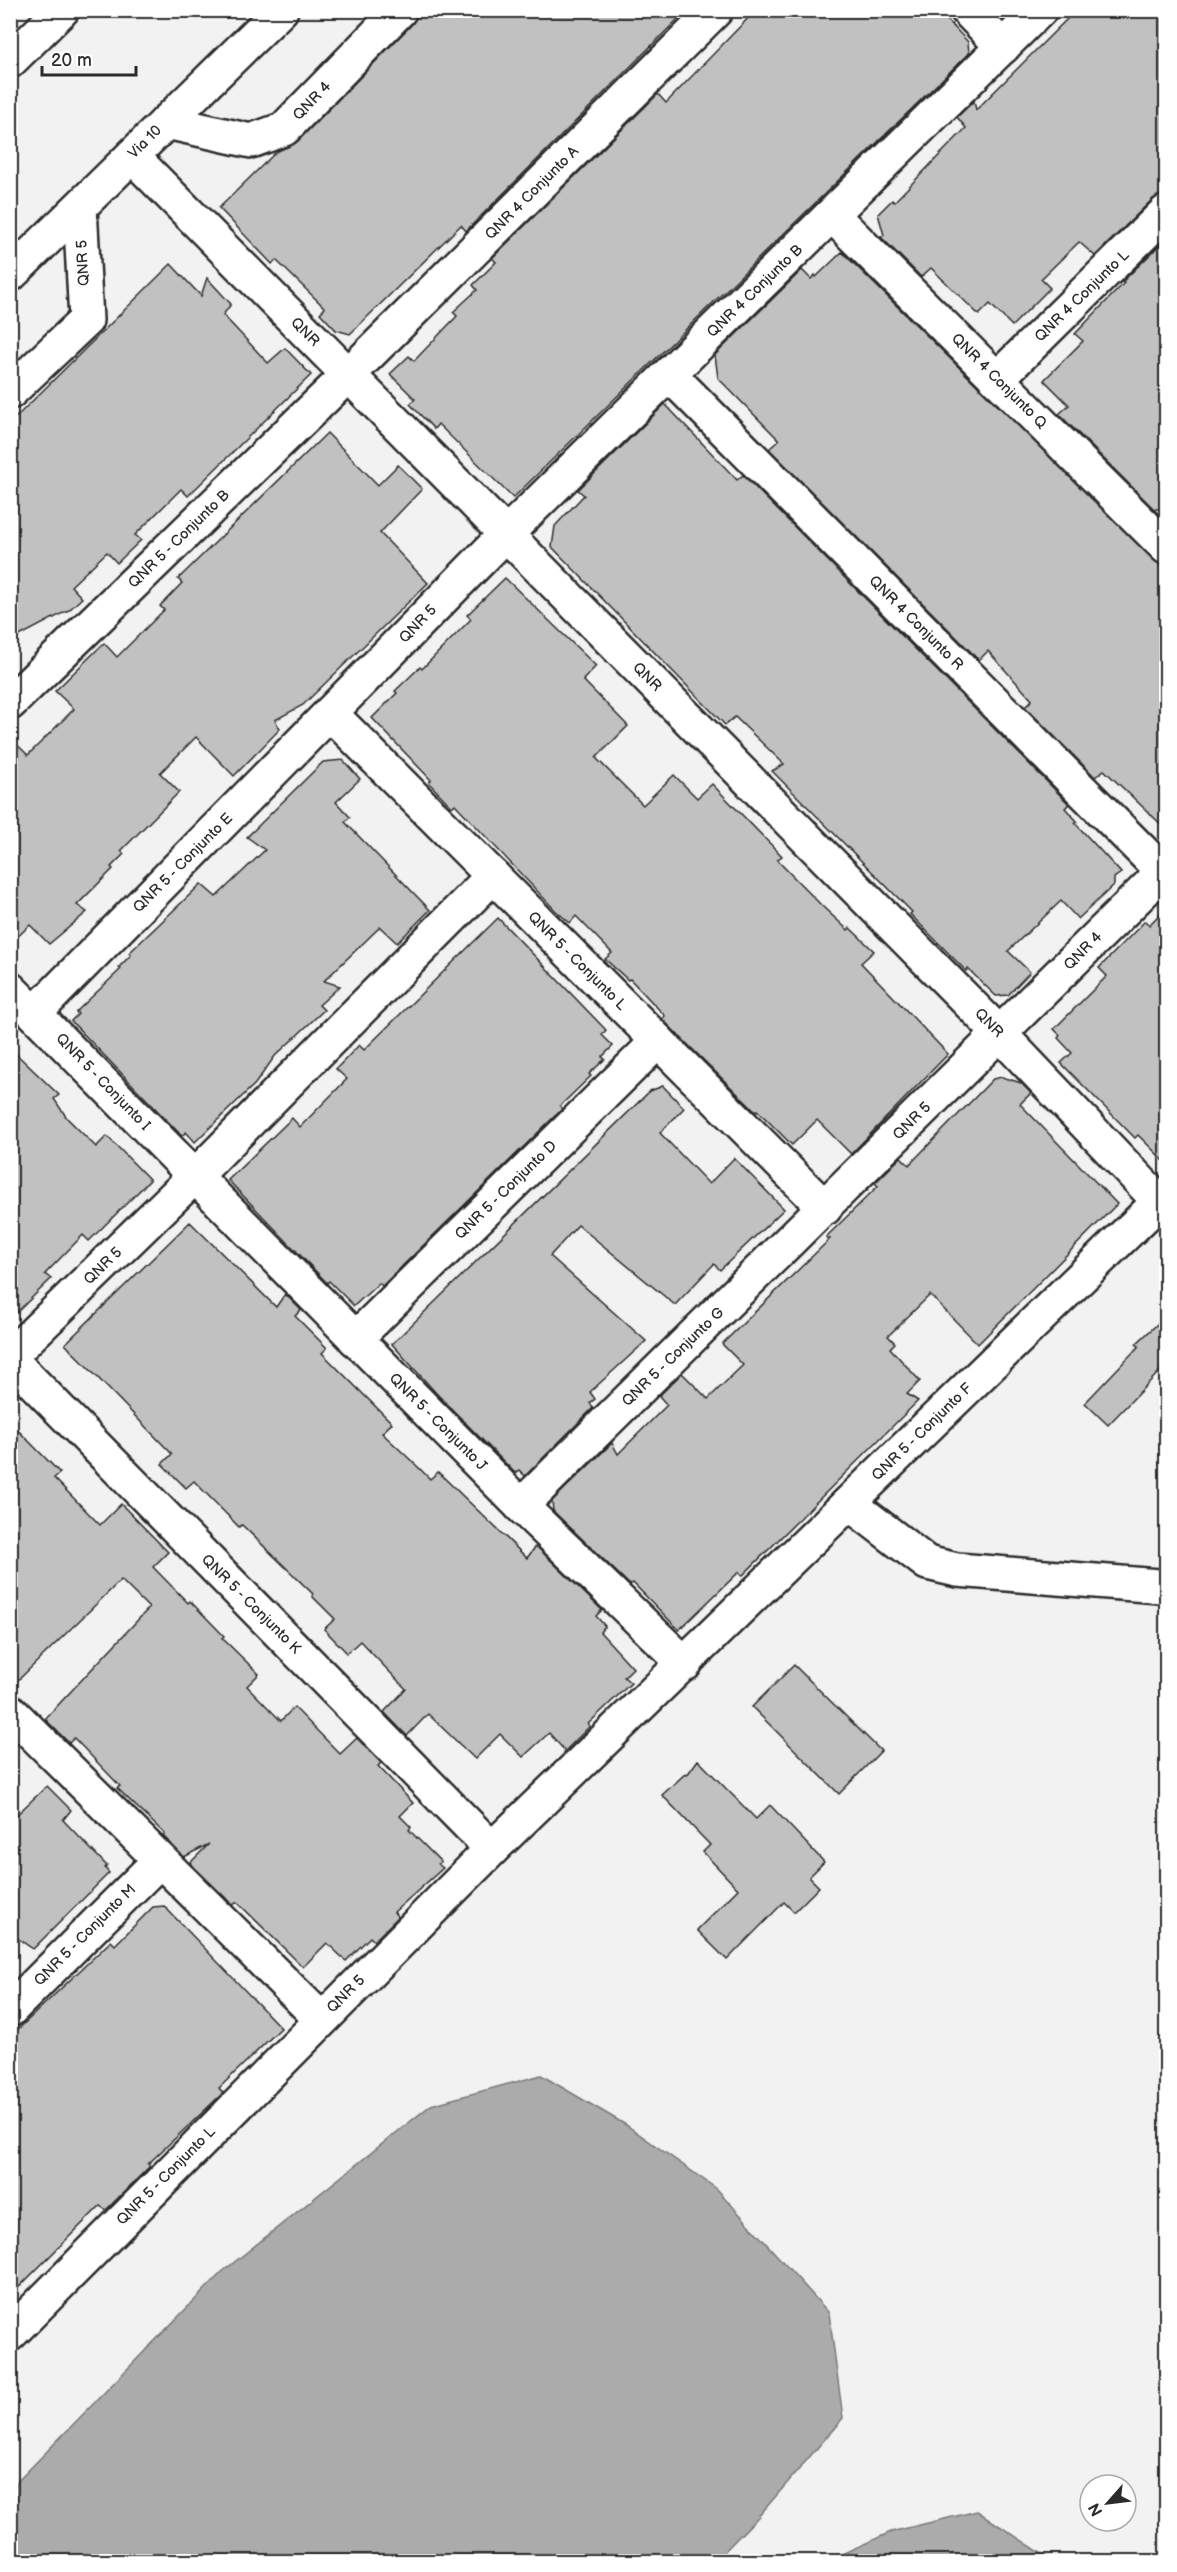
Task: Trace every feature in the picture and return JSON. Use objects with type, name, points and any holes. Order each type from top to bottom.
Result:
[{"type":"street","points":[[10,61],[62,10]]},
{"type":"street","name":"Via 10","points":[[10,274],[281,10]]},
{"type":"street","name":"QNR 4","points":[[166,122],[251,141],[284,129],[400,10]]},
{"type":"street","name":"QNR 4 Conjunto A","points":[[348,375],[716,10]]},
{"type":"street","points":[[967,10],[1003,47]]},
{"type":"street","name":"QNR 4 Conjunto B","points":[[506,534],[1040,10]]},
{"type":"street","name":"QNR","points":[[132,156],[1163,1198]]},
{"type":"street","name":"QNR 5","points":[[10,392],[86,320],[80,207]]},
{"type":"street","name":"QNR 4 Conjunto L","points":[[997,379],[1167,212]]},
{"type":"street","name":"QNR 4 Conjunto Q","points":[[832,215],[1165,542]]},
{"type":"street","name":"QNR 4 Conjunto R","points":[[669,374],[1165,870]]},
{"type":"street","name":"QNR 5 - Conjunto B","points":[[10,703],[348,375]]},
{"type":"street","name":"QNR 5","points":[[330,713],[506,534]]},
{"type":"street","name":"QNR 5 - Conjunto L","points":[[330,713],[825,1208]]},
{"type":"street","name":"QNR 5 - Conjunto E","points":[[35,1013],[330,713]]},
{"type":"street","name":"QNR 4","points":[[999,1034],[1165,870]]},
{"type":"street","points":[[195,1176],[493,876]]},
{"type":"street","name":"QNR 5 - Conjunto I","points":[[10,989],[195,1176]]},
{"type":"street","name":"QNR 5","points":[[825,1208],[999,1034]]},
{"type":"street","name":"QNR 5 - Conjunto D","points":[[355,1339],[658,1041]]},
{"type":"street","name":"QNR 5","points":[[10,1357],[195,1176]]},
{"type":"street","name":"QNR 5 - Conjunto J","points":[[195,1176],[521,1506],[685,1664]]},
{"type":"street","name":"QNR 5 - Conjunto F","points":[[685,1664],[1163,1198]]},
{"type":"street","name":"QNR 5 - Conjunto G","points":[[521,1506],[825,1208]]},
{"type":"street","name":"QNR 5 - Conjunto K","points":[[10,1357],[492,1849]]},
{"type":"street","points":[[849,1503],[927,1563],[957,1570],[1167,1585]]},
{"type":"street","name":"QNR 5","points":[[10,1711],[321,2019],[492,1849],[685,1664]]},
{"type":"street","name":"QNR 5 - Conjunto M","points":[[10,2010],[160,1860]]},
{"type":"street","name":"QNR 5 - Conjunto L","points":[[10,2334],[321,2019]]},
{"type":"shaded area","points":[[541,2075],[626,2125],[717,2189],[829,2313],[843,2418],[758,2517],[715,2561],[11,2561],[11,2488],[222,2272],[431,2105]]},
{"type":"shaded area","points":[[977,2511],[1053,2561],[826,2561],[891,2532]]},
{"type":"building","points":[[418,10],[687,10],[466,231],[461,225],[350,334],[336,330],[320,313],[325,308],[276,260],[272,264],[219,208],[276,152],[297,142],[413,23]]},
{"type":"building","points":[[756,10],[938,10],[968,42],[969,53],[513,498],[438,424],[434,429],[410,404],[415,399],[390,374],[409,356],[414,361],[457,316],[453,312],[477,290],[473,285],[496,262],[492,258],[658,94],[666,103]]},
{"type":"building","points":[[1076,10],[1167,10],[1167,194],[1153,199],[1095,256],[1079,242],[1041,279],[1050,288],[1012,326],[990,304],[979,315],[931,268],[921,277],[881,237],[884,235],[878,214],[892,200],[894,202],[966,128],[957,117],[974,101],[976,110]]},
{"type":"building","points":[[1167,238],[1167,509],[1154,509],[1059,414],[1069,405],[1044,380],[1083,341],[1075,334],[1124,283],[1122,282]]},
{"type":"building","points":[[842,252],[1167,572],[1167,830],[1104,770],[1095,777],[1025,707],[1032,700],[988,651],[979,660],[769,449],[779,440],[718,378],[715,355],[802,270],[811,279],[815,275],[816,277]]},
{"type":"building","points":[[171,264],[201,296],[207,278],[231,304],[223,315],[268,363],[285,348],[311,375],[188,496],[181,489],[135,535],[141,540],[117,563],[107,552],[71,586],[82,598],[69,610],[10,641],[10,423]]},
{"type":"building","points":[[665,404],[737,480],[743,475],[1069,804],[1065,808],[1077,821],[1075,823],[1121,873],[1114,878],[1114,885],[1078,919],[1061,901],[1008,951],[1030,972],[1008,995],[996,996],[968,969],[966,971],[910,914],[912,912],[772,771],[784,764],[735,717],[725,725],[552,547],[555,526],[584,495],[578,490]]},
{"type":"building","points":[[327,433],[378,485],[398,465],[422,489],[380,533],[428,583],[303,705],[275,720],[280,729],[234,776],[196,737],[160,773],[179,792],[121,851],[124,854],[111,867],[113,869],[77,905],[87,912],[49,944],[30,925],[10,944],[10,738],[28,755],[74,709],[55,691],[104,643],[117,657],[164,610],[160,606],[182,583],[178,579]]},
{"type":"building","points":[[505,578],[596,666],[583,680],[628,726],[596,758],[643,805],[674,775],[697,798],[712,784],[782,856],[777,860],[823,907],[874,951],[861,963],[948,1054],[851,1154],[817,1120],[792,1145],[662,1019],[665,1016],[630,979],[628,980],[605,959],[612,953],[576,916],[570,923],[555,910],[455,804],[452,807],[429,783],[431,780],[372,718],[397,693],[395,691],[420,667],[422,669],[471,619],[467,615]]},
{"type":"building","points":[[343,760],[360,779],[336,802],[350,817],[345,822],[430,910],[397,943],[380,927],[324,981],[340,986],[319,1005],[324,1010],[275,1056],[255,1084],[195,1142],[186,1132],[182,1136],[71,1021],[78,1014],[76,1012],[121,969],[119,967],[131,955],[129,953],[201,884],[216,897],[265,850],[247,837],[323,762]]},
{"type":"building","points":[[1167,907],[1167,1164],[1138,1135],[1135,1138],[1061,1063],[1072,1053],[1058,1038],[1060,1035],[1054,1029],[1107,976],[1099,968],[1145,921],[1149,925]]},
{"type":"building","points":[[498,918],[606,1030],[602,1035],[613,1046],[602,1057],[605,1059],[589,1074],[591,1076],[560,1106],[562,1109],[382,1286],[379,1283],[354,1306],[329,1281],[327,1283],[228,1180],[292,1118],[300,1127],[347,1079],[336,1069],[359,1045],[364,1050]]},
{"type":"building","points":[[10,1048],[59,1095],[54,1099],[67,1118],[96,1147],[107,1136],[150,1180],[89,1241],[83,1235],[45,1274],[51,1279],[10,1319]]},
{"type":"building","points":[[1002,1077],[1021,1083],[1031,1093],[1020,1104],[1117,1204],[978,1344],[930,1295],[888,1336],[895,1343],[890,1348],[920,1381],[907,1394],[918,1401],[742,1576],[739,1572],[679,1630],[633,1583],[630,1585],[553,1511],[552,1501],[612,1443],[618,1454],[667,1405],[659,1396],[682,1373],[708,1399],[743,1365],[722,1344],[830,1239],[826,1237],[878,1186],[875,1183],[901,1157],[909,1165],[993,1079]]},
{"type":"building","points":[[663,1086],[684,1108],[660,1133],[709,1184],[734,1158],[784,1209],[720,1270],[714,1264],[675,1305],[578,1225],[550,1256],[646,1341],[590,1392],[595,1399],[590,1403],[593,1408],[525,1476],[519,1470],[515,1473],[436,1393],[392,1344],[650,1091]]},
{"type":"building","points":[[190,1222],[276,1307],[285,1294],[301,1310],[295,1316],[327,1348],[322,1353],[392,1423],[382,1433],[430,1479],[438,1472],[527,1558],[536,1546],[602,1610],[596,1616],[605,1626],[600,1632],[633,1668],[624,1677],[631,1683],[588,1724],[590,1726],[565,1751],[549,1733],[523,1757],[500,1734],[475,1759],[428,1714],[407,1736],[384,1712],[406,1689],[360,1641],[347,1653],[324,1629],[335,1619],[312,1596],[313,1594],[242,1525],[239,1527],[194,1481],[186,1488],[162,1464],[172,1454],[65,1344]]},
{"type":"building","points":[[1167,1315],[1167,1375],[1161,1370],[1108,1425],[1085,1403],[1139,1346],[1136,1344]]},
{"type":"building","points":[[10,1422],[60,1473],[54,1478],[100,1525],[121,1504],[168,1552],[153,1567],[188,1603],[190,1601],[224,1636],[222,1638],[259,1674],[247,1686],[281,1721],[294,1707],[340,1754],[357,1738],[381,1763],[378,1766],[413,1803],[400,1816],[411,1827],[409,1830],[441,1862],[438,1864],[443,1868],[394,1912],[398,1917],[374,1941],[370,1937],[346,1961],[327,1943],[303,1967],[237,1902],[233,1905],[190,1863],[209,1844],[184,1857],[163,1836],[165,1834],[117,1788],[120,1786],[74,1738],[69,1743],[45,1719],[149,1608],[121,1580],[10,1688]]},
{"type":"building","points":[[794,1665],[881,1751],[839,1794],[752,1707]]},
{"type":"building","points":[[698,1760],[756,1819],[770,1805],[824,1862],[809,1877],[819,1887],[794,1912],[784,1902],[727,1960],[697,1930],[738,1889],[703,1852],[710,1845],[662,1795],[686,1773],[687,1775]]},
{"type":"building","points":[[47,1786],[71,1810],[63,1820],[107,1866],[105,1868],[109,1873],[33,1949],[10,1933],[10,1821]]},
{"type":"building","points":[[164,1906],[281,2028],[219,2088],[223,2093],[148,2164],[150,2166],[106,2210],[100,2206],[10,2296],[10,2037],[111,1941],[115,1945],[153,1907]]}]
